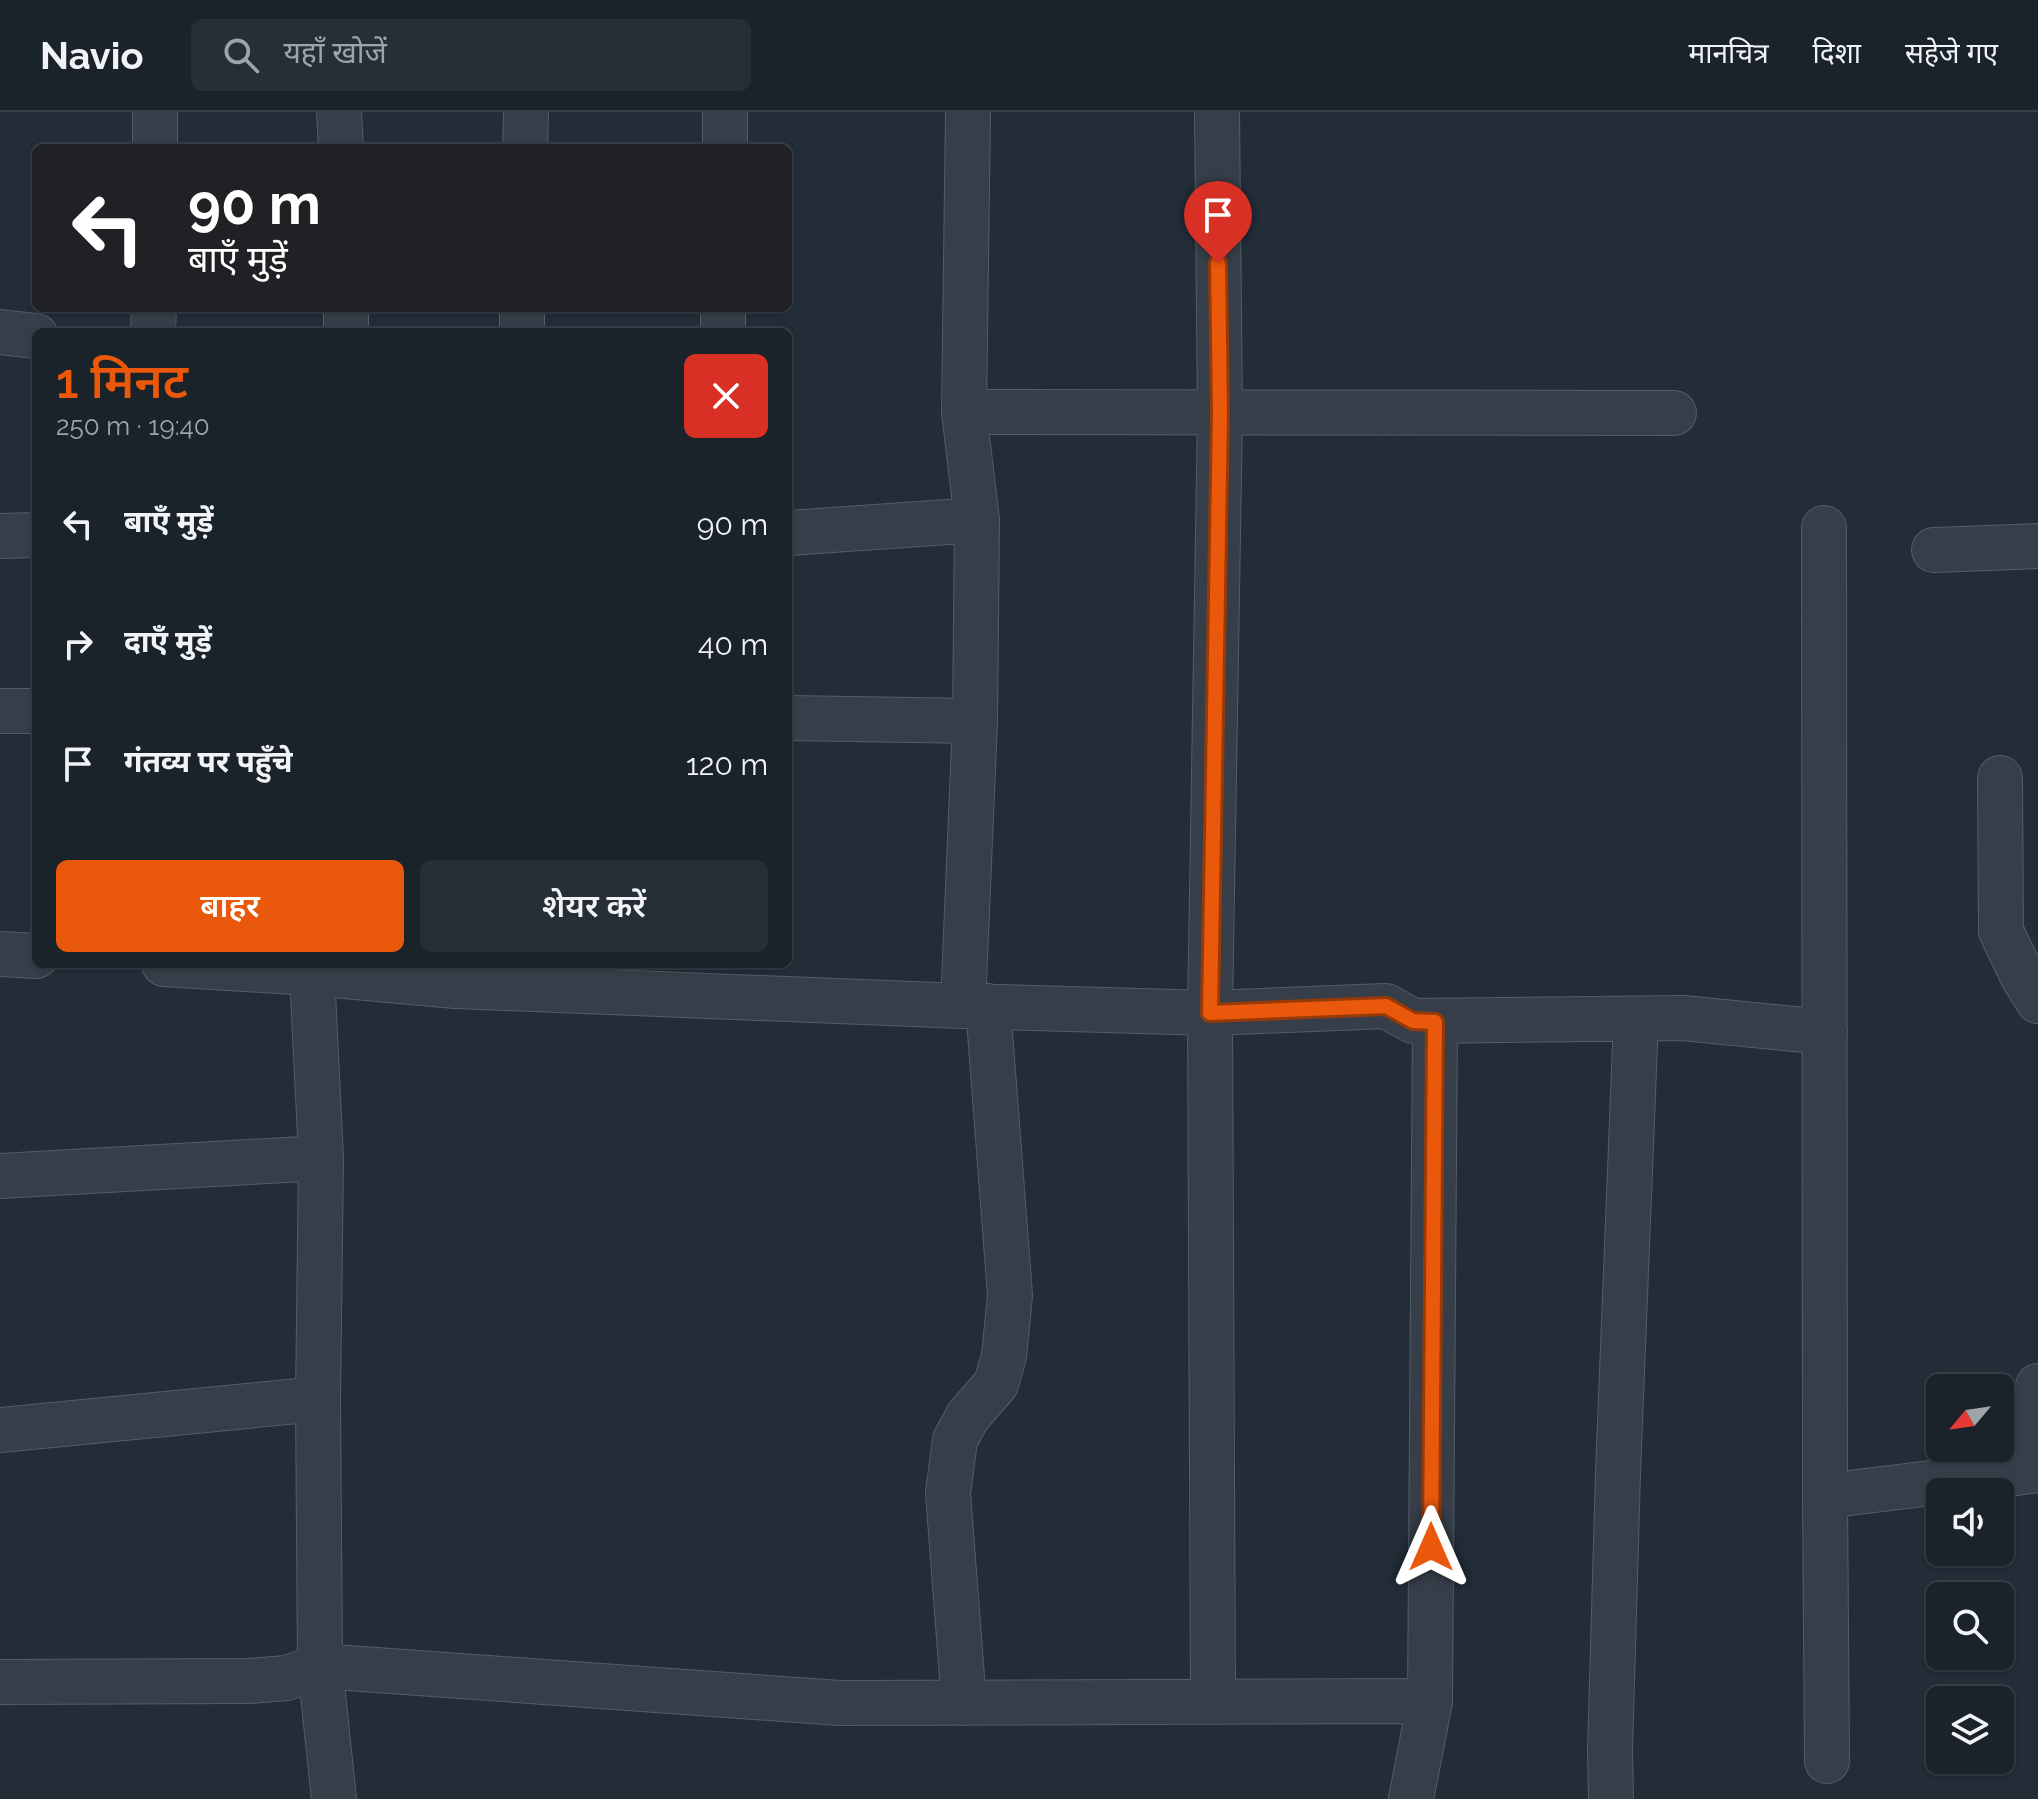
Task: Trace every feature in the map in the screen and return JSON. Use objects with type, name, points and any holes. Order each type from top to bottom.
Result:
[{"type":"street","points":[[155,112],[155,144]]},
{"type":"street","points":[[339,112],[341,144]]},
{"type":"street","points":[[525,144],[526,112]]},
{"type":"street","points":[[725,112],[725,144]]},
{"type":"street","points":[[964,1703],[948,1493],[955,1440],[968,1416],[996,1384],[1004,1356],[1010,1295],[976,1006],[977,520],[964,412],[968,112]]},
{"type":"street","points":[[1213,1702],[1210,1013],[1220,414],[1217,112]]},
{"type":"street","points":[[0,332],[32,336]]},
{"type":"street","points":[[964,412],[1674,413]]},
{"type":"street","points":[[792,533],[977,520]]},
{"type":"street","points":[[1824,528],[1827,1761]]},
{"type":"street","points":[[0,536],[32,535]]},
{"type":"street","points":[[1934,550],[2038,546]]},
{"type":"street","points":[[0,711],[32,711]]},
{"type":"street","points":[[792,718],[975,721]]},
{"type":"street","points":[[2000,778],[2001,931],[2038,1001]]},
{"type":"street","points":[[0,954],[32,956]]},
{"type":"street","points":[[230,968],[312,973],[456,975],[976,1006],[1210,1013],[1386,1006],[1413,1021],[1683,1018],[1825,1032]]},
{"type":"street","points":[[312,973],[321,1158],[318,1399],[320,1666],[334,1799]]},
{"type":"street","points":[[1611,1799],[1615,1581],[1636,1019]]},
{"type":"street","points":[[1411,1799],[1430,1701],[1435,1022]]},
{"type":"street","points":[[0,1176],[321,1158]]},
{"type":"street","points":[[1825,1496],[2028,1471],[2038,1386]]},
{"type":"street","points":[[0,1430],[318,1399]]},
{"type":"street","points":[[0,1682],[262,1680],[287,1678],[320,1666],[840,1703],[1430,1701]]},
{"type":"route","points":[[1218,263],[1220,414],[1210,1013],[1386,1006],[1413,1021],[1435,1022],[1431,1547]]}]
